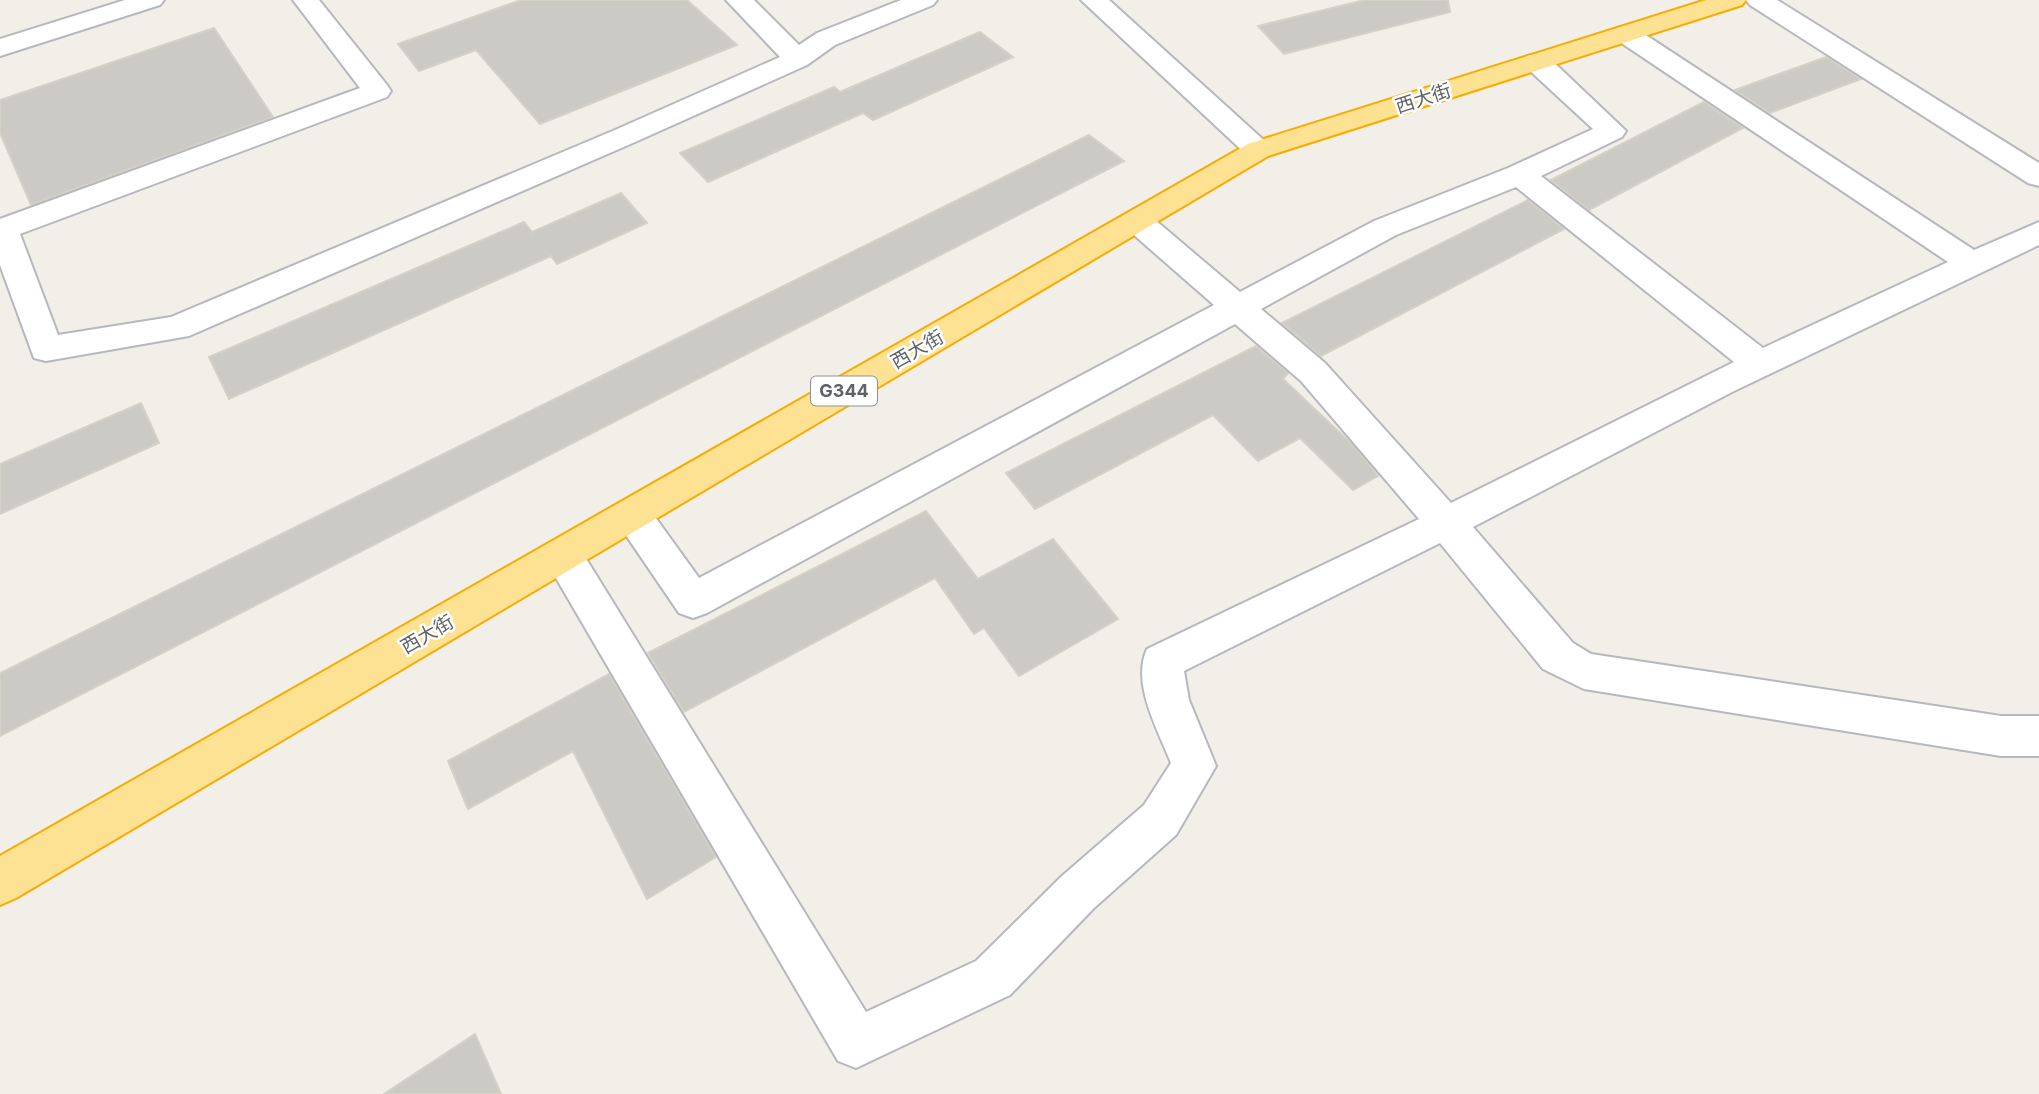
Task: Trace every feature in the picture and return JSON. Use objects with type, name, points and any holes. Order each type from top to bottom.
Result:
[{"type":"highway","name":"西大街","points":[[0,882],[1258,150],[1733,0]]},
{"type":"street","points":[[0,48],[150,0]]},
{"type":"street","points":[[306,0],[377,91],[2,226],[47,349],[177,328],[612,142],[797,59],[826,39],[924,0]]},
{"type":"street","points":[[739,0],[797,59]]},
{"type":"street","points":[[1094,0],[1258,150]]},
{"type":"street","points":[[1759,0],[2039,176]]},
{"type":"street","points":[[1626,34],[1972,263]]},
{"type":"street","points":[[632,514],[693,601],[1385,228],[1519,175],[1612,131],[1537,62]]},
{"type":"street","points":[[1519,175],[1760,364]]},
{"type":"street","points":[[1137,220],[1313,372],[1509,595],[1558,656],[1584,671],[2001,736],[2039,736]]},
{"type":"street","points":[[563,555],[856,1043],[993,978],[1078,891],[1160,820],[1194,766],[1168,700],[1162,662],[1446,523],[1760,364],[2039,232]]},
{"type":"building","points":[[521,0],[687,0],[737,45],[540,124],[476,50],[419,71],[398,44]]},
{"type":"building","points":[[1365,0],[1448,0],[1450,12],[1284,54],[1258,26]]},
{"type":"building","points":[[214,28],[273,117],[31,205],[0,133],[0,100]]},
{"type":"building","points":[[980,32],[1013,57],[873,120],[863,113],[708,182],[680,153],[834,87],[840,92]]},
{"type":"building","points":[[1826,57],[1861,79],[1770,113],[1735,90]]},
{"type":"building","points":[[1704,102],[1743,128],[1589,210],[1551,180]]},
{"type":"building","points":[[1089,135],[1124,161],[0,736],[0,673]]},
{"type":"building","points":[[621,193],[647,223],[557,264],[551,256],[229,399],[209,357],[524,222],[532,232]]},
{"type":"building","points":[[1528,200],[1564,229],[1321,356],[1282,323]]},
{"type":"building","points":[[1256,346],[1288,373],[1283,379],[1354,446],[1378,476],[1353,490],[1300,438],[1258,461],[1213,415],[1035,509],[1006,473]]},
{"type":"building","points":[[141,403],[159,443],[0,514],[0,464]]},
{"type":"building","points":[[926,511],[978,579],[1053,539],[1118,619],[1019,676],[984,628],[974,634],[935,578],[684,712],[648,653]]},
{"type":"building","points":[[609,674],[716,857],[647,899],[573,751],[468,809],[448,761]]},
{"type":"building","points":[[475,1034],[501,1094],[384,1094]]}]
